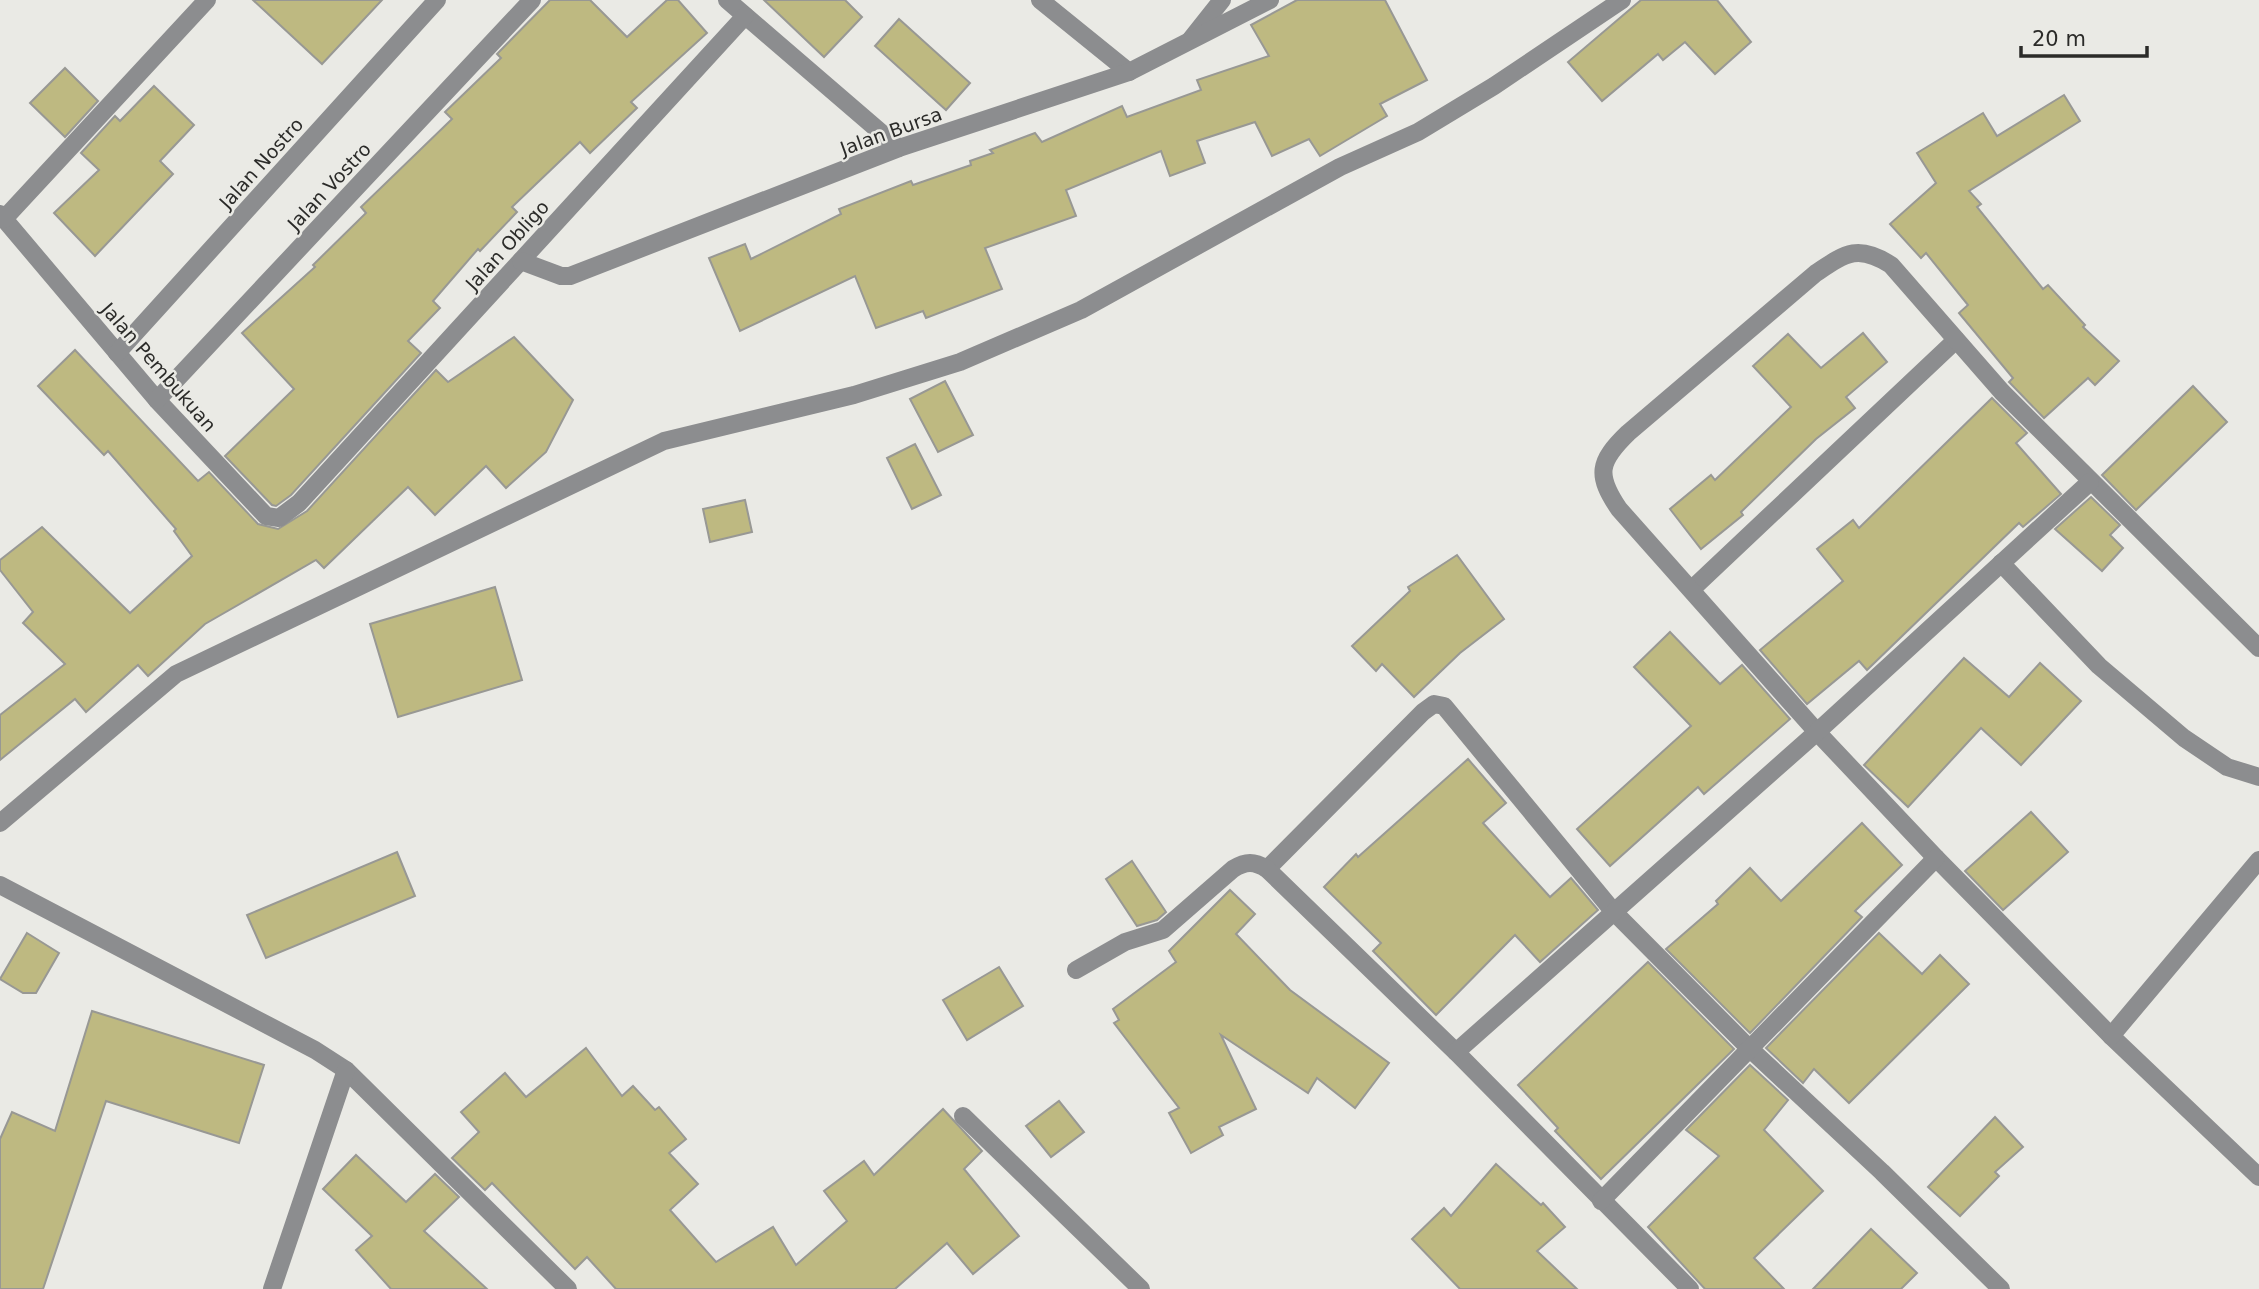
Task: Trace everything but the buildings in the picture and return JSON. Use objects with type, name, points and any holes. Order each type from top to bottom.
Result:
[{"type":"street","points":[[2,216],[207,0]]},
{"type":"street","name":"Jalan Nostro","points":[[117,353],[437,0]]},
{"type":"street","name":"Jalan Vostro","points":[[157,400],[532,0]]},
{"type":"street","points":[[727,0],[899,148]]},
{"type":"street","points":[[1040,0],[1129,72]]},
{"type":"street","points":[[1188,43],[1222,0]]},
{"type":"street","name":"Jalan Bursa","points":[[521,261],[561,276],[570,276],[899,148],[1129,72],[1270,0]]},
{"type":"street","points":[[0,823],[176,674],[526,510],[586,476],[664,441],[854,395],[960,362],[1081,310],[1340,167],[1418,132],[1494,86],[1622,0]]},
{"type":"street","name":"Jalan Obligo","points":[[299,503],[745,16]]},
{"type":"street","name":"Jalan Pembukuan","points":[[2,216],[157,400],[266,516],[279,518],[299,503]]},
{"type":"street","points":[[2259,648],[2002,392],[1891,265],[1875,255],[1858,251],[1839,257],[1816,273],[1628,433],[1611,449],[1602,469],[1606,489],[1619,509],[1816,732],[2111,1036],[2259,1177]]},
{"type":"street","points":[[1692,589],[1956,340]]},
{"type":"street","points":[[1456,1052],[1816,732],[2090,482]]},
{"type":"street","points":[[2001,563],[2099,666],[2184,738],[2227,767],[2259,777]]},
{"type":"street","points":[[1267,869],[1434,704],[1444,706],[1613,911],[1749,1048],[2001,1289]]},
{"type":"street","points":[[1601,1201],[1936,858]]},
{"type":"street","points":[[2111,1036],[2259,860]]},
{"type":"street","points":[[1076,970],[1125,943],[1163,930],[1244,862],[1256,863],[1267,869],[1456,1052],[1690,1289]]},
{"type":"street","points":[[0,885],[315,1050],[346,1070],[568,1289]]},
{"type":"street","points":[[272,1289],[346,1070]]},
{"type":"street","points":[[963,1115],[1141,1289]]}]
